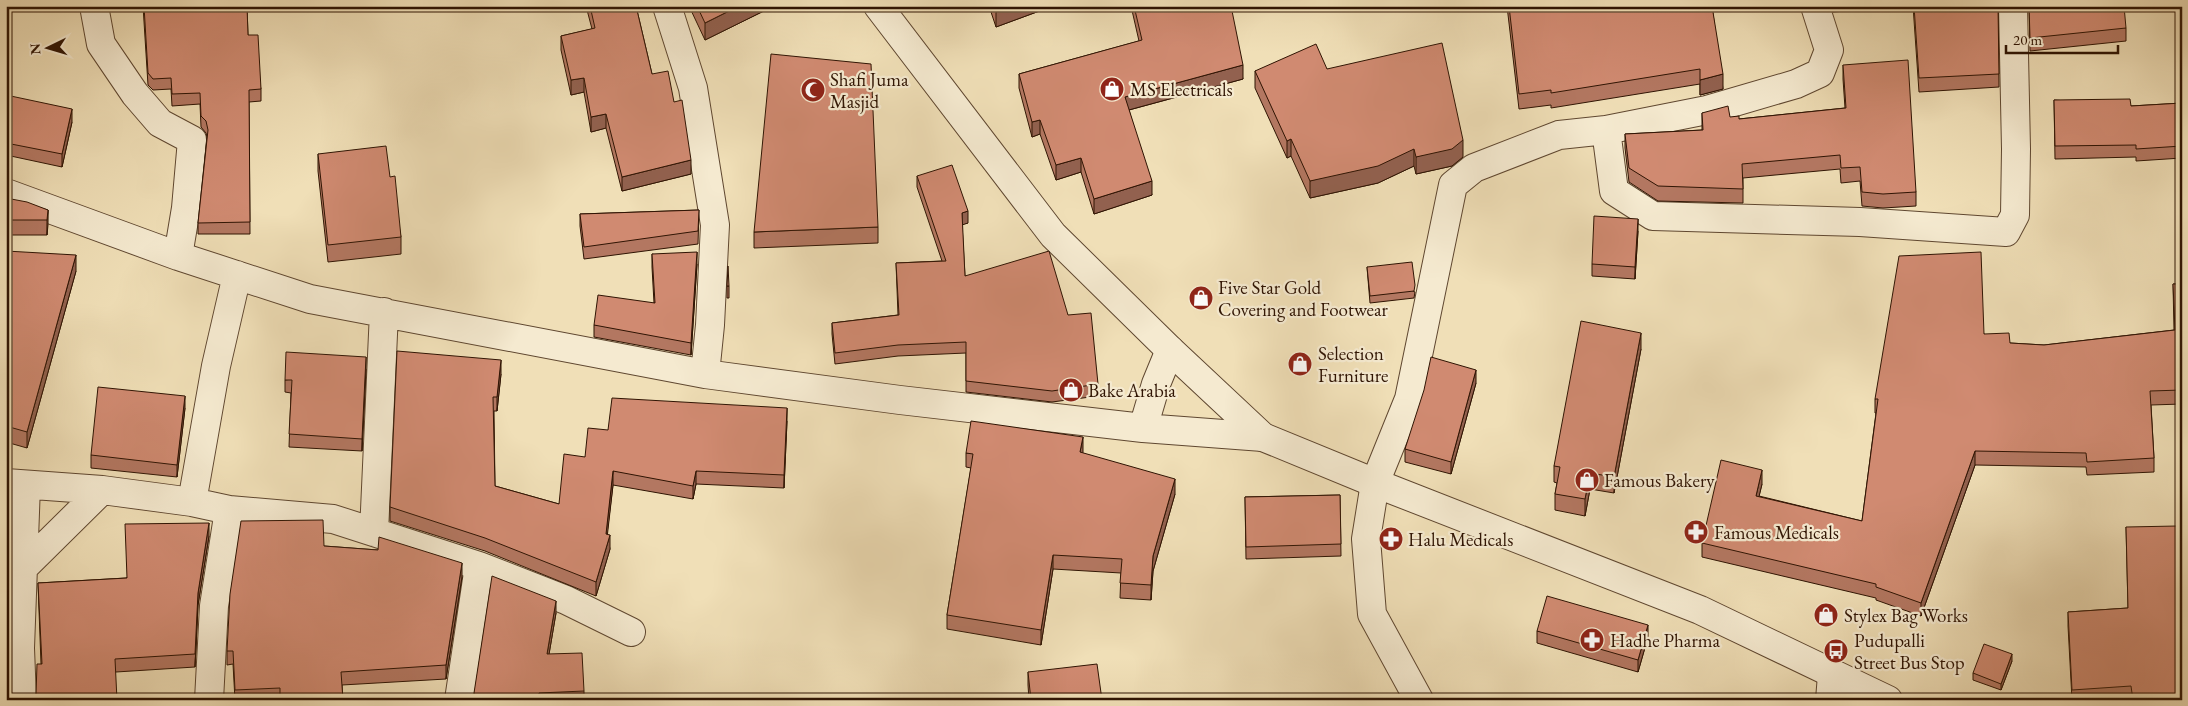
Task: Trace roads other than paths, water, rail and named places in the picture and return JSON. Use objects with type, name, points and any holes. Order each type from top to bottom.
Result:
[{"type":"street","points":[[94,6],[101,44],[135,94],[160,123],[192,140],[186,208],[178,256]]},
{"type":"street","points":[[667,6],[693,88],[715,225],[710,325],[705,374]]},
{"type":"street","points":[[1419,700],[1372,614],[1366,539],[1375,484],[1409,399],[1453,185],[1474,168],[1559,135],[1606,130],[1708,110],[1796,84],[1820,73],[1829,50],[1815,6]]},
{"type":"street","points":[[1606,130],[1614,191],[1652,216],[1860,222],[2006,232],[2015,215],[2016,149],[2013,6]]},
{"type":"street","points":[[889,11],[1053,235],[1170,350],[1264,437]]},
{"type":"street","points":[[6,194],[178,256],[310,298],[705,374],[900,400],[1143,428],[1264,437],[1375,484],[1700,610],[1831,687],[1888,700]]},
{"type":"street","points":[[192,502],[216,366],[237,275]]},
{"type":"street","points":[[374,532],[384,312]]},
{"type":"street","points":[[1143,428],[1156,384],[1170,350]]},
{"type":"street","points":[[22,700],[20,648],[23,568],[16,484],[102,490],[192,502],[229,510],[333,519],[479,566],[566,600],[631,632]]},
{"type":"street","points":[[23,568],[102,490]]},
{"type":"street","points":[[209,700],[214,606],[229,510]]},
{"type":"street","points":[[459,700],[479,566]]},
{"type":"place","name":"MS Electricals","points":[[1112,89]]},
{"type":"place","name":"Shafi Juma Masjid","points":[[813,90]]},
{"type":"place","name":"Five Star Gold Covering and Footwear","points":[[1201,298]]},
{"type":"place","name":"Selection Furniture","points":[[1300,364]]},
{"type":"place","name":"Bake Arabia","points":[[1071,390]]},
{"type":"place","name":"Famous Bakery","points":[[1587,480]]},
{"type":"place","name":"Famous Medicals","points":[[1696,532]]},
{"type":"place","name":"Halu Medicals","points":[[1391,539]]},
{"type":"place","name":"Stylex Bag Works","points":[[1826,615]]},
{"type":"place","name":"Hadhe Pharma","points":[[1592,640]]},
{"type":"place","name":"Pudupalli Street Bus Stop","points":[[1836,651]]}]
